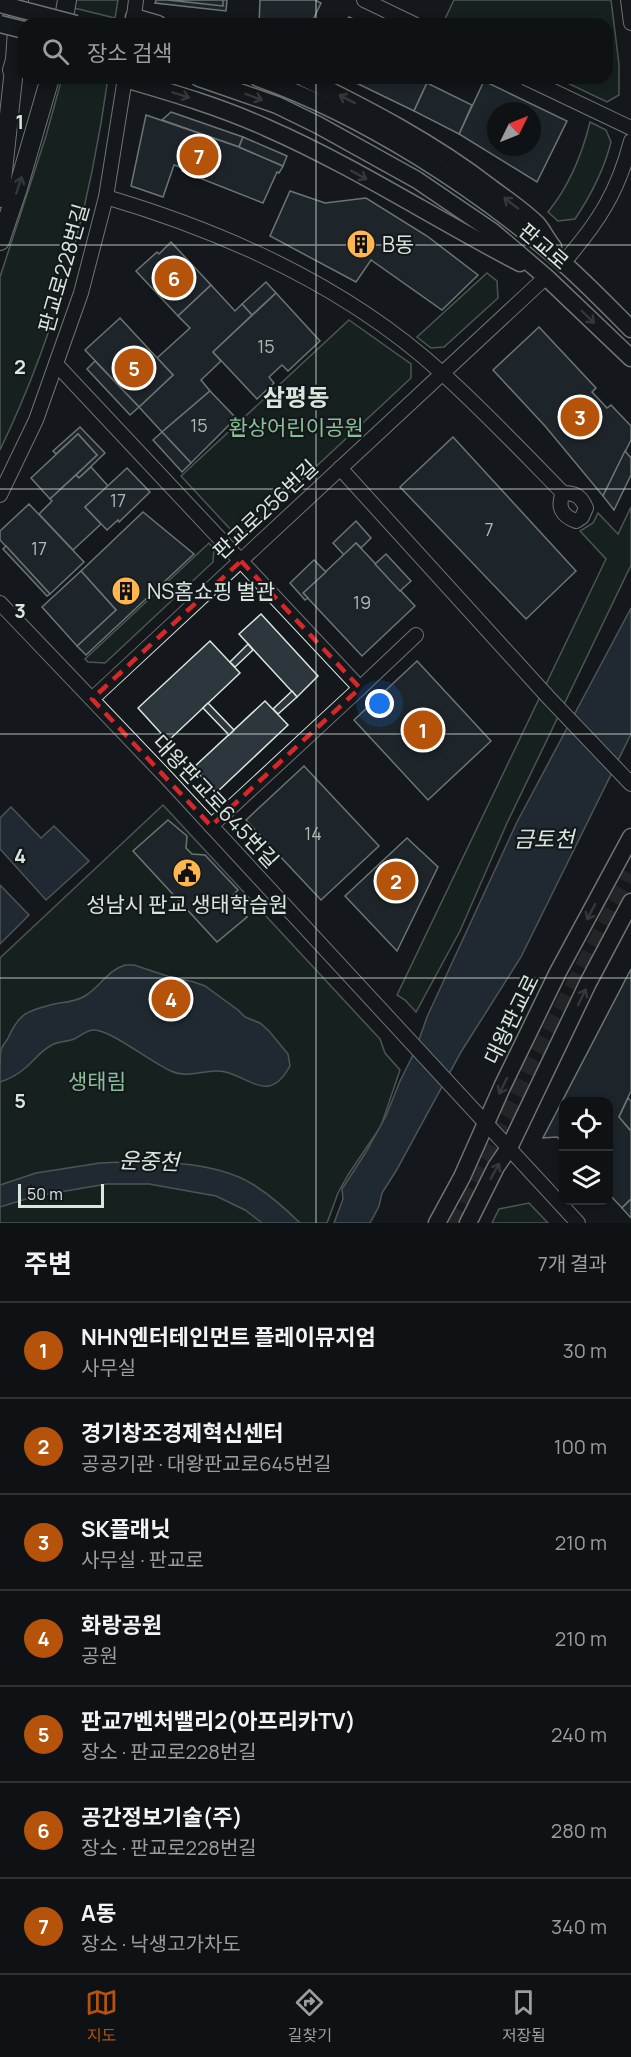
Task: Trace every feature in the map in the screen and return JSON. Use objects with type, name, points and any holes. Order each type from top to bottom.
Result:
[{"type":"highway","points":[[0,198],[19,0]]},
{"type":"highway","points":[[64,18],[67,0]]},
{"type":"highway","points":[[0,105],[15,60]]},
{"type":"highway","points":[[0,241],[22,176],[48,84]]},
{"type":"main road","points":[[0,4],[53,18]]},
{"type":"main road","points":[[0,24],[18,28]]},
{"type":"main road","points":[[145,84],[184,96],[269,129],[326,156],[546,277]]},
{"type":"main road","name":"판교로","points":[[216,84],[287,110],[417,180],[492,231],[546,277],[631,358]]},
{"type":"main road","name":"판교로","points":[[276,84],[384,137],[504,214],[563,262],[631,329]]},
{"type":"main road","points":[[316,84],[389,122],[440,151],[469,171],[538,225],[563,262]]},
{"type":"main road","name":"대왕판교로","points":[[437,1223],[462,1177],[558,972],[631,837]]},
{"type":"main road","points":[[468,1223],[496,1167],[509,1148],[588,983],[631,902]]},
{"type":"street","points":[[364,0],[402,18]]},
{"type":"street","points":[[628,0],[631,23]]},
{"type":"street","name":"판교로228번길","points":[[0,495],[36,420],[81,293],[106,197],[124,84]]},
{"type":"street","points":[[539,84],[631,128]]},
{"type":"street","points":[[563,262],[597,222],[609,202],[624,167],[631,141]]},
{"type":"street","points":[[106,197],[203,229],[279,264],[314,282],[379,324],[442,373],[493,421],[562,494]]},
{"type":"street","name":"판교로256번길","points":[[92,699],[546,277]]},
{"type":"street","points":[[56,364],[360,688]]},
{"type":"street","points":[[340,468],[548,697],[631,784]]},
{"type":"street","name":"대왕판교로645번길","points":[[0,603],[211,826],[578,1223]]},
{"type":"street","points":[[211,826],[416,635]]},
{"type":"highlighted area","points":[[241,561],[360,688],[211,826],[92,699]]},
{"type":"green space","points":[[76,0],[118,0],[115,18],[74,8]]},
{"type":"green space","points":[[454,0],[611,0],[619,64],[619,95],[607,102],[570,84],[613,84],[613,18],[445,18]]},
{"type":"green space","points":[[60,84],[107,84],[92,174],[69,268],[38,360],[0,450],[0,277],[46,136]]},
{"type":"green space","points":[[590,122],[606,130],[611,142],[605,162],[575,219],[558,221],[548,212],[574,170]]},
{"type":"green space","points":[[487,273],[497,281],[498,298],[444,347],[431,348],[417,337]]},
{"type":"green space","name":"환상어린이공원","points":[[349,320],[411,364],[411,378],[246,532],[232,531],[181,476]]},
{"type":"green space","points":[[631,507],[631,565],[507,823],[460,931],[416,1012],[397,995],[606,559],[580,531],[593,523],[598,513],[618,534]]},
{"type":"green space","points":[[209,543],[214,549],[213,562],[105,663],[88,662],[85,659]]},
{"type":"green space","name":"생태림","points":[[163,805],[380,1039],[385,1053],[400,1070],[381,1126],[348,1175],[338,1193],[327,1223],[0,1223],[0,958]]},
{"type":"green space","points":[[529,1203],[548,1223],[492,1223],[499,1209]]},
{"type":"water","name":"금토천","points":[[631,608],[631,734],[521,957],[461,1052],[382,1193],[379,1206],[370,1223],[334,1223],[343,1199],[342,1189],[386,1116],[415,1051],[427,1017],[517,822]]},
{"type":"water","points":[[11,807],[41,838],[54,826],[89,861],[46,900],[0,849],[0,818]]},
{"type":"water","points":[[0,885],[29,915],[0,944]]},
{"type":"water","points":[[134,965],[205,986],[245,1017],[260,1023],[269,1031],[288,1054],[290,1066],[276,1083],[270,1086],[256,1084],[222,1071],[178,1073],[163,1067],[111,1035],[91,1030],[74,1039],[48,1047],[13,1077],[0,1082],[1,1050],[16,1023],[25,1014],[81,998],[119,967]]},
{"type":"water","points":[[159,1162],[219,1170],[254,1185],[300,1223],[262,1223],[245,1210],[216,1196],[149,1184],[107,1184],[36,1196],[0,1207],[0,1185],[36,1173],[100,1163]]},
{"type":"building","points":[[156,0],[227,0],[226,11],[155,3]]},
{"type":"building","points":[[168,0],[223,0],[223,6]]},
{"type":"building","points":[[260,0],[315,0],[321,3],[314,18],[259,18]]},
{"type":"building","points":[[358,84],[426,84],[414,111]]},
{"type":"building","points":[[427,84],[472,105],[459,134],[414,111]]},
{"type":"building","points":[[483,84],[490,84],[528,102],[487,102],[487,151],[459,134]]},
{"type":"building","points":[[541,108],[567,121],[537,182],[495,156],[541,156]]},
{"type":"building","points":[[171,112],[243,137],[239,147],[162,120]]},
{"type":"building","points":[[146,115],[239,147],[283,166],[279,173],[277,172],[263,203],[182,171],[183,168],[174,165],[163,197],[131,186]]},
{"type":"building","points":[[243,137],[287,156],[283,166],[239,147]]},
{"type":"building","name":"B동","points":[[290,191],[325,203],[366,198],[427,236],[478,275],[442,310],[371,260],[356,282],[270,236]]},
{"type":"building","points":[[171,242],[211,285],[178,316],[136,271]]},
{"type":"building","points":[[266,282],[276,293],[252,315],[242,304]]},
{"type":"building","points":[[211,285],[235,311],[242,304],[252,315],[213,352],[221,361],[201,380],[210,391],[162,432],[139,407],[173,375],[157,358],[190,328],[178,316]]},
{"type":"building","points":[[276,293],[320,341],[288,371],[282,365],[269,377],[274,383],[257,399],[213,352]]},
{"type":"building","points":[[120,318],[173,375],[139,407],[85,350]]},
{"type":"building","points":[[539,327],[596,388],[592,392],[607,408],[611,405],[631,426],[631,440],[603,496],[545,426],[493,370]]},
{"type":"building","points":[[95,361],[139,407],[130,415],[87,369]]},
{"type":"building","points":[[210,391],[236,418],[191,463],[162,432]]},
{"type":"building","points":[[80,427],[105,453],[79,478],[76,475],[97,455],[78,434],[56,454],[53,451]]},
{"type":"building","points":[[162,432],[191,463],[182,472],[153,440]]},
{"type":"building","points":[[78,434],[97,455],[50,499],[31,478]]},
{"type":"building","points":[[453,437],[576,571],[526,619],[400,487]]},
{"type":"building","points":[[625,451],[631,458],[631,475],[614,510],[603,496]]},
{"type":"building","points":[[91,467],[108,486],[85,507],[101,524],[73,550],[39,514],[52,501],[50,499],[76,475],[79,478]]},
{"type":"building","points":[[127,468],[150,492],[119,522],[118,520],[107,530],[85,507]]},
{"type":"building","points":[[29,504],[84,562],[50,594],[0,540],[0,531]]},
{"type":"building","name":"NS홈쇼핑 별관","points":[[143,512],[194,554],[86,655],[77,646],[116,610],[81,571]]},
{"type":"building","points":[[356,521],[371,538],[361,548],[356,543],[344,555],[333,543]]},
{"type":"building","points":[[356,543],[415,606],[362,656],[303,593]]},
{"type":"building","points":[[6,546],[50,594],[47,596],[3,549]]},
{"type":"building","points":[[386,554],[411,581],[400,591],[375,564]]},
{"type":"building","points":[[314,560],[326,572],[303,593],[308,598],[305,600],[290,583]]},
{"type":"building","points":[[81,571],[116,610],[77,646],[42,607]]},
{"type":"building","points":[[261,614],[318,676],[297,697],[239,634]]},
{"type":"building","points":[[210,641],[240,673],[168,741],[138,708]]},
{"type":"building","points":[[248,644],[253,650],[235,667],[230,662]]},
{"type":"building","points":[[417,661],[491,741],[428,800],[354,720]]},
{"type":"building","points":[[292,691],[297,697],[278,714],[273,709]]},
{"type":"building","points":[[265,701],[288,725],[216,793],[193,768]]},
{"type":"building","points":[[208,703],[234,730],[229,735],[203,708]]},
{"type":"building","points":[[304,766],[379,846],[321,900],[246,820]]},
{"type":"building","name":"성남시 판교 생태학습원","points":[[168,820],[187,836],[186,848],[192,854],[205,855],[238,890],[232,896],[247,917],[217,942],[133,851]]},
{"type":"building","points":[[407,838],[438,867],[397,951],[345,896]]},
{"type":"building","points":[[631,969],[631,1091],[619,1117],[631,1131],[631,1199],[622,1208],[613,1198],[613,1097],[564,1097]]},
{"type":"building","points":[[628,1098],[631,1101],[631,1131],[619,1117]]},
{"type":"building","points":[[559,1107],[559,1139],[543,1138]]},
{"type":"building","points":[[631,1199],[631,1218],[622,1208]]},
{"type":"tunnel","points":[[450,1223],[631,874]]},
{"type":"place","name":"A동","points":[[199,156]]},
{"type":"place","name":"B동","points":[[361,244]]},
{"type":"place","name":"공간정보기술(주)","points":[[174,278]]},
{"type":"place","name":"판교7벤처밸리2(아프리카TV)","points":[[134,368]]},
{"type":"place","name":"SK플래닛","points":[[580,417]]},
{"type":"place","name":"NS홈쇼핑 별관","points":[[126,591]]},
{"type":"place","name":"NHN엔터테인먼트 플레이뮤지엄","points":[[423,730]]},
{"type":"place","name":"성남시 판교 생태학습원","points":[[187,873]]},
{"type":"place","name":"경기창조경제혁신센터","points":[[396,881]]},
{"type":"place","name":"화랑공원","points":[[171,999]]},
{"type":"district","name":"삼평동","points":[[296,396]]},
{"type":"water label","name":"운중천","points":[[149,1161]]}]
